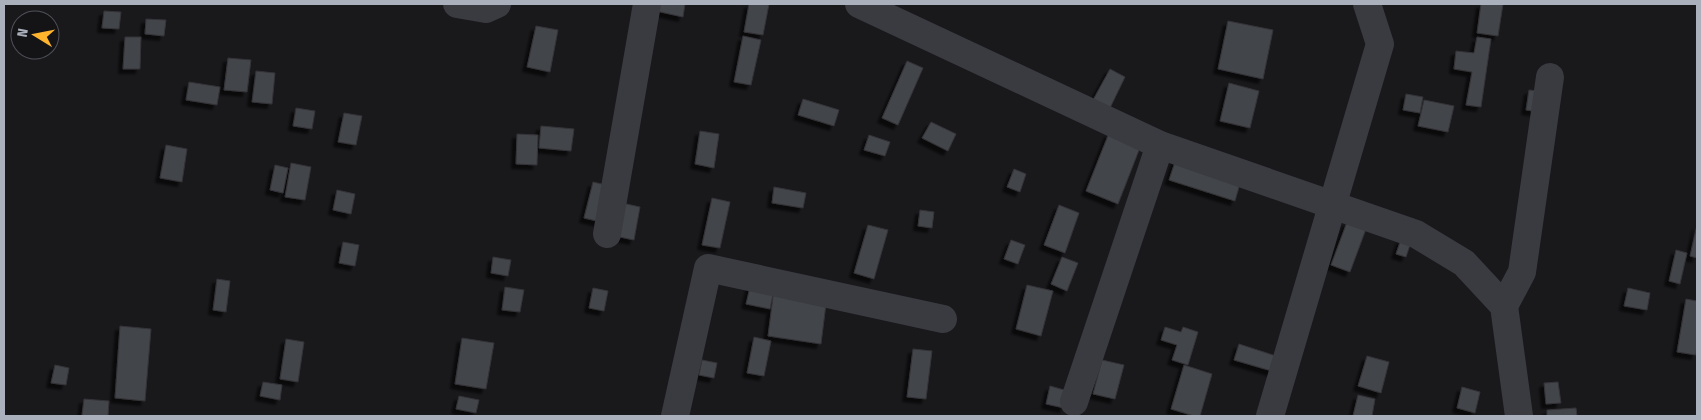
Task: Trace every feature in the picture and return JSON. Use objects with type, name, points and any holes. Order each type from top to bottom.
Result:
[{"type":"street","points":[[457,4],[486,9],[497,4]]},
{"type":"street","points":[[607,234],[647,4]]},
{"type":"street","points":[[859,4],[1160,145],[1416,234],[1464,263],[1504,306],[1519,416]]},
{"type":"street","points":[[1270,416],[1380,44],[1367,4]]},
{"type":"street","points":[[1504,306],[1522,272],[1550,77]]},
{"type":"street","points":[[1074,402],[1160,145]]},
{"type":"street","points":[[675,416],[708,268],[943,319]]},
{"type":"building","points":[[657,4],[685,4],[683,17],[656,11]]},
{"type":"building","points":[[749,4],[769,4],[763,35],[744,32]]},
{"type":"building","points":[[1481,4],[1503,4],[1498,36],[1477,33]]},
{"type":"building","points":[[104,11],[121,12],[119,29],[102,28]]},
{"type":"building","points":[[146,19],[166,20],[164,36],[145,34]]},
{"type":"building","points":[[1228,21],[1273,30],[1263,79],[1218,69]]},
{"type":"building","points":[[536,26],[558,30],[550,72],[527,67]]},
{"type":"building","points":[[743,36],[761,40],[751,85],[734,82]]},
{"type":"building","points":[[125,37],[141,37],[140,69],[123,69]]},
{"type":"building","points":[[1477,37],[1491,39],[1481,107],[1466,105],[1472,72],[1454,69],[1456,51],[1474,53]]},
{"type":"building","points":[[228,58],[251,60],[247,92],[224,90]]},
{"type":"building","points":[[907,61],[923,68],[898,125],[882,118]]},
{"type":"building","points":[[1110,69],[1125,77],[1110,108],[1093,100]]},
{"type":"building","points":[[256,71],[275,73],[272,104],[252,102]]},
{"type":"building","points":[[189,82],[220,87],[217,105],[186,100]]},
{"type":"building","points":[[1229,83],[1259,91],[1250,128],[1220,121]]},
{"type":"building","points":[[1529,90],[1549,92],[1546,113],[1526,110]]},
{"type":"building","points":[[1406,94],[1423,97],[1420,113],[1403,110]]},
{"type":"building","points":[[803,99],[839,110],[834,126],[798,115]]},
{"type":"building","points":[[1424,100],[1454,106],[1448,132],[1418,126]]},
{"type":"building","points":[[296,108],[315,111],[312,129],[293,126]]},
{"type":"building","points":[[344,113],[362,116],[356,145],[338,142]]},
{"type":"building","points":[[931,122],[956,134],[948,151],[922,138]]},
{"type":"building","points":[[541,126],[574,129],[571,151],[539,148]]},
{"type":"building","points":[[700,131],[719,134],[714,168],[695,164]]},
{"type":"building","points":[[1109,133],[1141,145],[1118,204],[1086,191]]},
{"type":"building","points":[[517,134],[538,135],[537,165],[516,164]]},
{"type":"building","points":[[869,135],[890,142],[885,156],[864,150]]},
{"type":"building","points":[[166,145],[187,149],[182,182],[160,178]]},
{"type":"building","points":[[1176,159],[1241,180],[1235,201],[1169,180]]},
{"type":"building","points":[[291,163],[311,167],[305,200],[285,197]]},
{"type":"building","points":[[275,165],[288,168],[283,193],[270,190]]},
{"type":"building","points":[[1014,169],[1026,174],[1020,192],[1007,187]]},
{"type":"building","points":[[593,182],[610,186],[601,222],[584,218]]},
{"type":"building","points":[[774,187],[806,193],[803,208],[772,203]]},
{"type":"building","points":[[337,190],[355,194],[351,214],[333,210]]},
{"type":"building","points":[[712,198],[730,202],[720,248],[702,245]]},
{"type":"building","points":[[622,203],[640,207],[634,240],[615,236]]},
{"type":"building","points":[[1059,205],[1079,213],[1065,253],[1044,245]]},
{"type":"building","points":[[920,210],[934,212],[932,228],[918,226]]},
{"type":"building","points":[[1347,222],[1366,229],[1350,272],[1331,265]]},
{"type":"building","points":[[868,225],[888,230],[874,279],[854,273]]},
{"type":"building","points":[[1697,225],[1697,258],[1690,256]]},
{"type":"building","points":[[1401,239],[1411,242],[1406,257],[1396,254]]},
{"type":"building","points":[[1011,240],[1025,245],[1018,264],[1004,259]]},
{"type":"building","points":[[343,242],[359,245],[355,266],[339,263]]},
{"type":"building","points":[[1676,250],[1687,253],[1680,284],[1669,281]]},
{"type":"building","points":[[493,257],[511,260],[508,276],[491,273]]},
{"type":"building","points":[[1062,257],[1078,263],[1067,291],[1051,284]]},
{"type":"building","points":[[217,279],[230,281],[226,312],[213,310]]},
{"type":"building","points":[[751,283],[774,289],[770,309],[746,304]]},
{"type":"building","points":[[1027,285],[1053,291],[1041,336],[1016,329]]},
{"type":"building","points":[[505,287],[524,290],[520,312],[502,310]]},
{"type":"building","points":[[593,288],[608,291],[604,311],[589,308]]},
{"type":"building","points":[[1628,288],[1650,293],[1647,310],[1624,306]]},
{"type":"building","points":[[774,289],[827,296],[821,344],[768,336]]},
{"type":"building","points":[[1686,299],[1697,301],[1696,355],[1677,352]]},
{"type":"building","points":[[120,326],[151,329],[145,401],[115,398]]},
{"type":"building","points":[[1165,327],[1181,332],[1183,327],[1198,332],[1188,365],[1172,360],[1177,345],[1161,340]]},
{"type":"building","points":[[754,337],[771,341],[764,376],[747,373]]},
{"type":"building","points":[[462,338],[494,343],[486,389],[455,384]]},
{"type":"building","points":[[286,339],[304,342],[298,382],[280,379]]},
{"type":"building","points":[[1239,344],[1279,357],[1275,372],[1234,360]]},
{"type":"building","points":[[913,349],[932,351],[926,399],[907,397]]},
{"type":"building","points":[[1367,356],[1389,362],[1381,393],[1358,386]]},
{"type":"building","points":[[702,360],[717,363],[714,378],[699,375]]},
{"type":"building","points":[[1102,360],[1124,365],[1115,399],[1093,394]]},
{"type":"building","points":[[55,365],[69,368],[66,385],[51,383]]},
{"type":"building","points":[[1184,365],[1212,374],[1200,416],[1171,409]]},
{"type":"building","points":[[263,382],[282,385],[280,400],[260,396]]},
{"type":"building","points":[[1558,382],[1561,403],[1546,404],[1544,383]]},
{"type":"building","points":[[1050,386],[1068,391],[1064,408],[1046,404]]},
{"type":"building","points":[[1462,387],[1480,392],[1475,413],[1457,408]]},
{"type":"building","points":[[1358,395],[1375,399],[1372,416],[1353,416]]},
{"type":"building","points":[[459,396],[479,400],[476,413],[456,409]]},
{"type":"building","points":[[84,399],[109,401],[108,416],[82,416]]},
{"type":"building","points":[[1576,408],[1577,416],[1547,416],[1547,410]]}]
